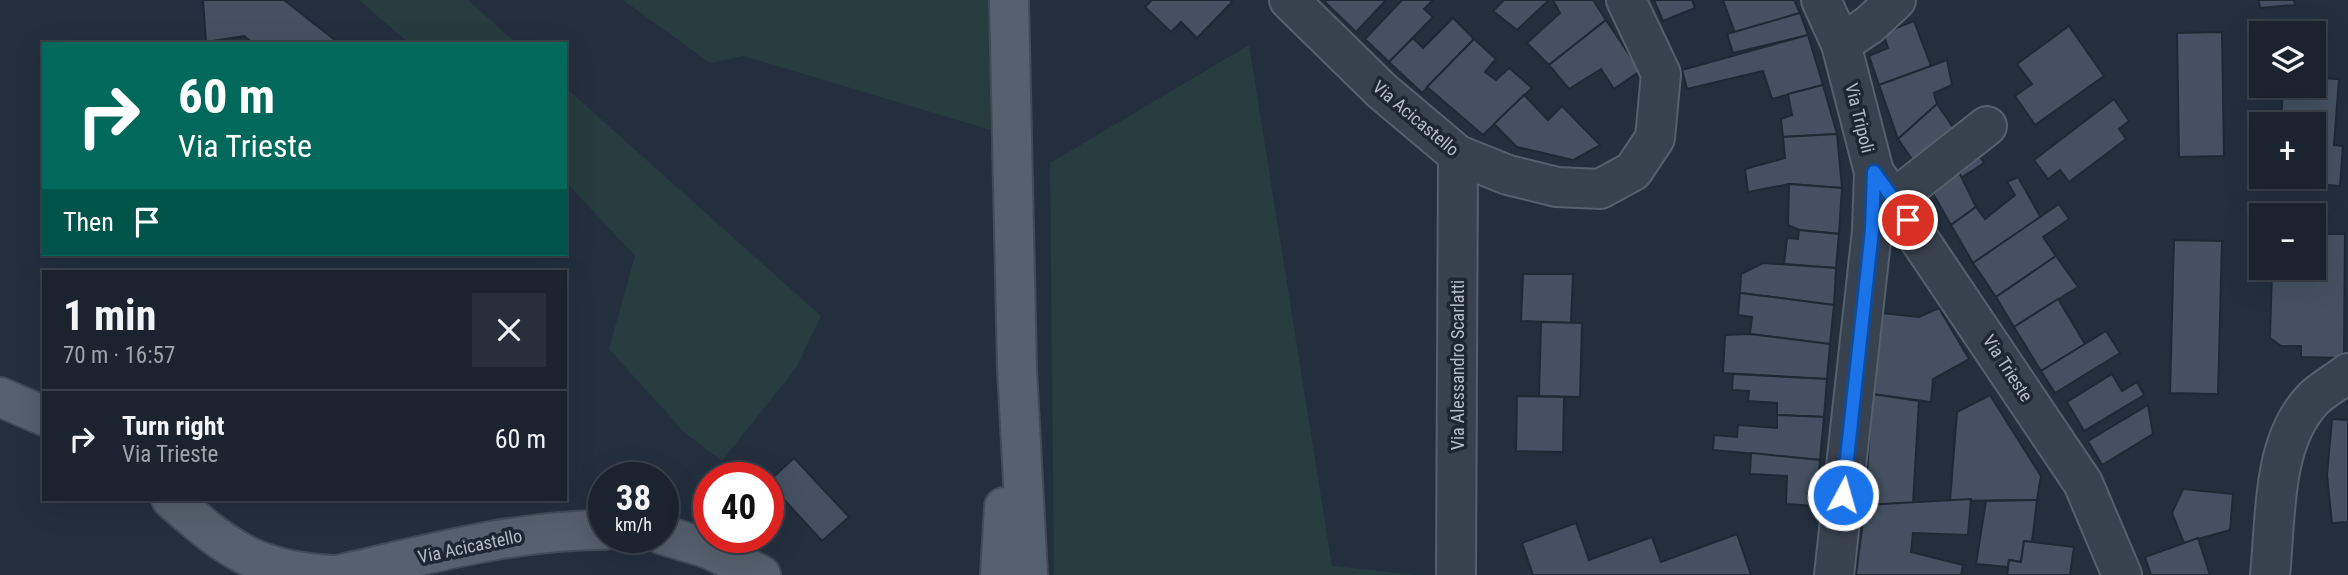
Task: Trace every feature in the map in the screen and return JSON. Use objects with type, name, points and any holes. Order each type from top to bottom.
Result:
[{"type":"main road","points":[[1009,0],[1017,369],[1028,575]]},
{"type":"main road","points":[[1000,575],[1009,440],[1017,369]]},
{"type":"main road","name":"Via Acicastello","points":[[172,501],[211,535],[244,556],[295,573],[336,575],[505,537],[562,530],[588,530]]},
{"type":"main road","points":[[679,540],[709,549],[757,574]]},
{"type":"street","name":"Via Acicastello","points":[[1289,0],[1382,92],[1458,155],[1508,175],[1557,187],[1600,189],[1633,171],[1655,138],[1661,74],[1626,0]]},
{"type":"street","name":"Via Tripoli","points":[[1821,0],[1842,44],[1884,185],[1872,230],[1834,575]]},
{"type":"street","points":[[1842,44],[1869,25],[1896,0]]},
{"type":"street","points":[[1884,185],[1987,126]]},
{"type":"street","name":"Via Alessandro Scarlatti","points":[[1456,575],[1458,155]]},
{"type":"street","name":"Via Trieste","points":[[1884,185],[2083,484],[2122,575]]},
{"type":"street","points":[[2270,575],[2283,455],[2295,424],[2314,399],[2348,373]]},
{"type":"street","points":[[1009,440],[1016,575]]},
{"type":"green space","points":[[359,0],[468,0],[515,42],[408,42]]},
{"type":"green space","points":[[623,0],[989,0],[991,130],[744,56],[710,63]]},
{"type":"green space","points":[[1249,45],[1332,566],[1418,575],[1054,575],[1050,163]]},
{"type":"green space","points":[[567,89],[821,316],[796,368],[722,461],[685,433],[609,349],[635,256],[567,183]]},
{"type":"building","points":[[203,0],[284,0],[337,42],[252,42],[244,36],[206,42]]},
{"type":"building","points":[[1152,0],[1232,2],[1197,38],[1181,22],[1171,32],[1145,7]]},
{"type":"building","points":[[1323,0],[1386,0],[1356,32]]},
{"type":"building","points":[[1402,0],[1433,0],[1424,9],[1433,17],[1389,62],[1365,39]]},
{"type":"building","points":[[1504,0],[1549,0],[1517,30],[1493,11]]},
{"type":"building","points":[[1553,0],[1593,0],[1606,20],[1549,65],[1527,43],[1560,13]]},
{"type":"building","points":[[1654,0],[1692,0],[1695,8],[1663,21]]},
{"type":"building","points":[[1723,0],[1794,0],[1800,13],[1735,33]]},
{"type":"building","points":[[2259,0],[2294,0],[2295,5],[2260,8]]},
{"type":"building","points":[[1800,13],[1808,35],[1733,53],[1727,34]]},
{"type":"building","points":[[1453,18],[1474,39],[1422,93],[1389,62],[1413,38],[1423,48]]},
{"type":"building","points":[[1606,20],[1640,71],[1614,89],[1601,69],[1569,89],[1549,65]]},
{"type":"building","points":[[1914,21],[1931,66],[1879,85],[1869,56],[1888,48],[1883,33]]},
{"type":"building","points":[[2069,26],[2104,76],[2035,125],[2015,96],[2032,84],[2017,64]]},
{"type":"building","points":[[2222,32],[2224,156],[2179,157],[2177,33]]},
{"type":"building","points":[[1808,35],[1823,85],[1772,99],[1763,71],[1687,89],[1682,70]]},
{"type":"building","points":[[1474,39],[1496,59],[1485,72],[1496,80],[1509,68],[1532,88],[1483,135],[1427,87]]},
{"type":"building","points":[[1947,60],[1952,85],[1934,93],[1937,104],[1898,139],[1879,85]]},
{"type":"building","points":[[2326,78],[2339,79],[2334,145],[2343,146],[2340,186],[2326,185],[2326,112],[2282,112],[2282,98],[2326,98]]},
{"type":"building","points":[[1823,85],[1837,134],[1783,137],[1781,119],[1792,115],[1788,94]]},
{"type":"building","points":[[1524,95],[1548,120],[1562,106],[1600,145],[1573,160],[1517,147],[1494,124]]},
{"type":"building","points":[[2114,99],[2129,121],[2119,129],[2126,139],[2069,182],[2060,170],[2048,179],[2034,160]]},
{"type":"building","points":[[1937,104],[1957,133],[1916,165],[1898,139]]},
{"type":"building","points":[[1837,134],[1842,188],[1789,184],[1748,192],[1745,169],[1785,158],[1783,137]]},
{"type":"building","points":[[1974,147],[1984,163],[1961,178],[1954,162]]},
{"type":"building","points":[[1954,162],[1976,207],[1951,225],[1928,185]]},
{"type":"building","points":[[2018,177],[2041,218],[1973,263],[1951,225],[1976,207],[1985,219],[2015,195],[2007,182]]},
{"type":"building","points":[[1789,184],[1842,188],[1839,234],[1799,230],[1788,225]]},
{"type":"building","points":[[2059,204],[2069,219],[2043,237],[2056,256],[1996,297],[1973,263]]},
{"type":"building","points":[[1799,230],[1839,234],[1836,268],[1784,264],[1787,238],[1798,239]]},
{"type":"building","points":[[2326,234],[2345,234],[2344,358],[2301,357],[2301,346],[2281,346],[2270,338],[2272,280],[2326,280]]},
{"type":"building","points":[[2174,240],[2222,241],[2218,394],[2170,393]]},
{"type":"building","points":[[2056,256],[2078,287],[2014,327],[1996,297]]},
{"type":"building","points":[[1763,263],[1836,268],[1834,305],[1740,293],[1741,274]]},
{"type":"building","points":[[1523,274],[1573,274],[1571,323],[1521,321]]},
{"type":"building","points":[[1740,293],[1834,305],[1830,344],[1750,334],[1752,317],[1738,315]]},
{"type":"building","points":[[2058,299],[2085,344],[2041,371],[2014,327]]},
{"type":"building","points":[[1939,308],[1969,359],[1933,379],[1931,402],[1872,394],[1881,313],[1919,317]]},
{"type":"building","points":[[1541,322],[1582,323],[1580,397],[1539,396]]},
{"type":"building","points":[[2106,331],[2120,353],[2055,393],[2041,371]]},
{"type":"building","points":[[1750,334],[1830,344],[1827,379],[1723,373],[1725,335]]},
{"type":"building","points":[[1733,374],[1827,379],[1824,417],[1777,415],[1777,403],[1748,401],[1749,391],[1732,390]]},
{"type":"building","points":[[2112,374],[2122,391],[2137,382],[2144,395],[2084,431],[2067,402]]},
{"type":"building","points":[[1872,394],[1919,401],[1913,503],[1865,505]]},
{"type":"building","points":[[1990,395],[2041,476],[2037,500],[1950,501],[1957,412]]},
{"type":"building","points":[[1517,396],[1564,397],[1563,452],[1516,451]]},
{"type":"building","points":[[2148,405],[2153,434],[2102,465],[2088,441]]},
{"type":"building","points":[[1777,415],[1824,417],[1820,460],[1713,450],[1714,435],[1737,437],[1738,425],[1777,428]]},
{"type":"building","points":[[2332,419],[2348,420],[2348,522],[2332,523],[2327,475]]},
{"type":"building","points":[[1751,453],[1820,460],[1816,506],[1786,504],[1787,476],[1750,474]]},
{"type":"building","points":[[794,458],[849,517],[822,541],[784,499],[784,467]]},
{"type":"building","points":[[2183,489],[2233,494],[2230,530],[2184,543],[2172,513]]},
{"type":"building","points":[[1971,499],[1968,535],[1913,533],[1911,552],[1963,565],[1961,575],[1856,575],[1865,505]]},
{"type":"building","points":[[2037,500],[2032,542],[2024,541],[2021,562],[2009,560],[2008,567],[1976,564],[1986,501]]},
{"type":"building","points":[[1576,523],[1589,560],[1652,537],[1661,562],[1737,534],[1751,575],[1533,575],[1522,543]]},
{"type":"building","points":[[2198,538],[2210,575],[2151,575],[2145,557]]},
{"type":"building","points":[[2024,541],[2074,547],[2070,575],[2007,575],[2009,560],[2021,562]]},
{"type":"route","points":[[1843,495],[1872,230],[1874,172],[1908,220]]}]
